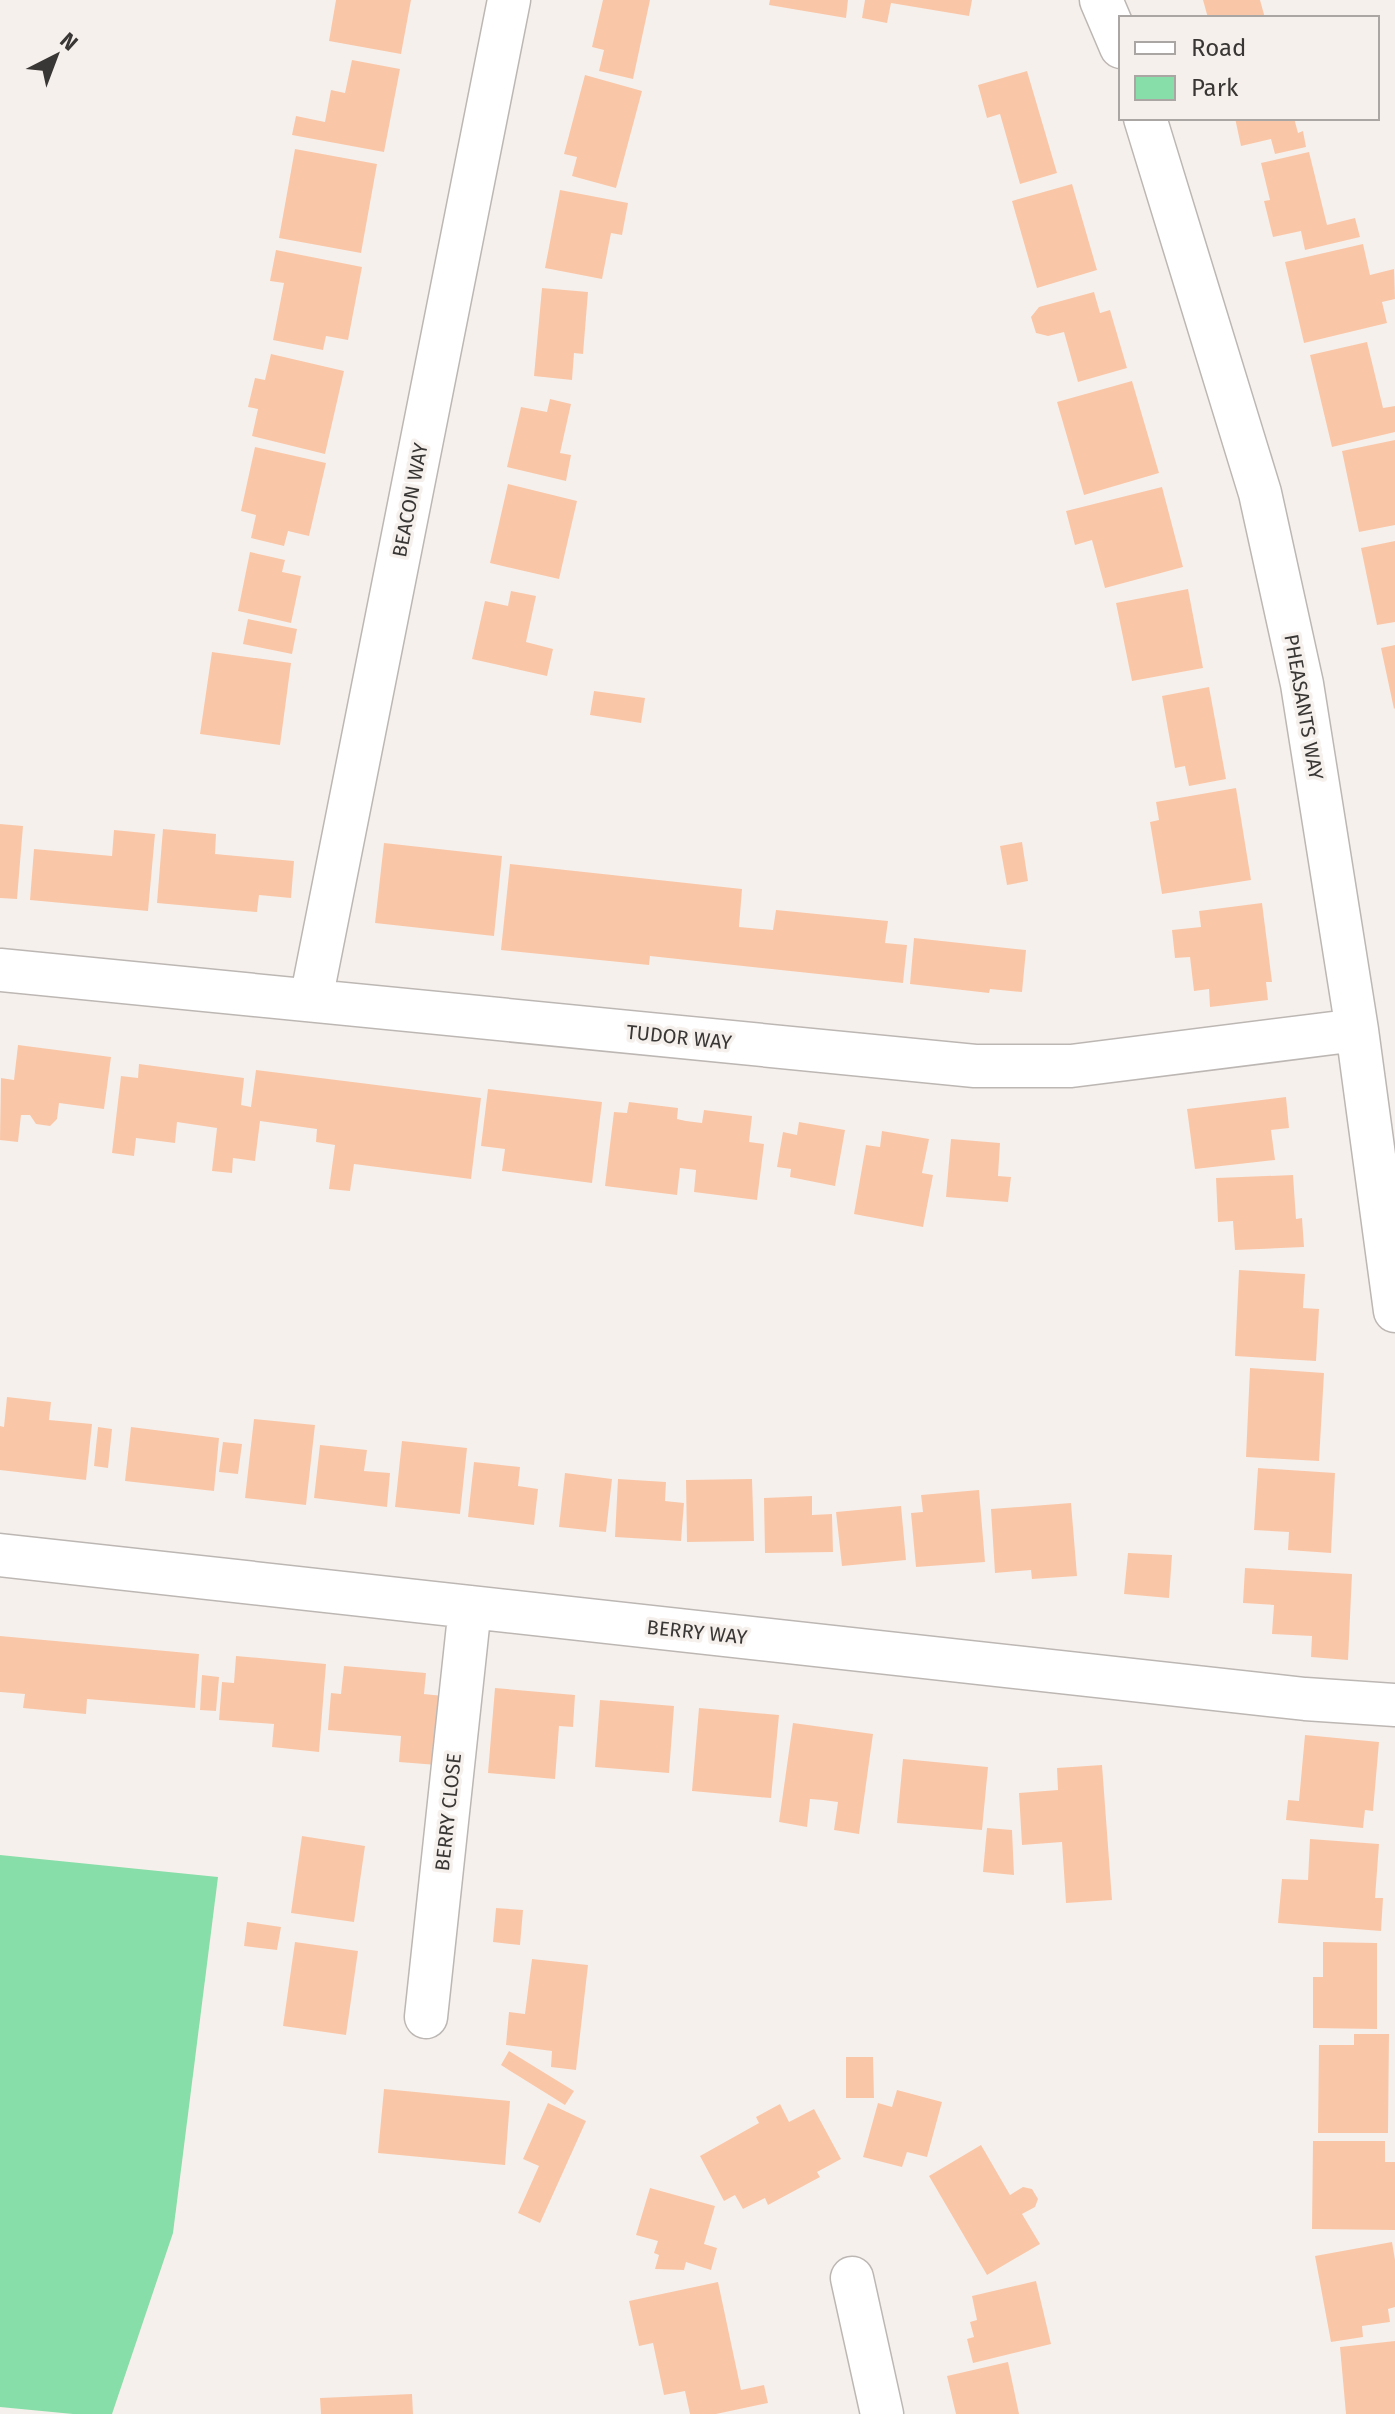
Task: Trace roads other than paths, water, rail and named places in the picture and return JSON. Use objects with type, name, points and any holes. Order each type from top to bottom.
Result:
[{"type":"street","name":"BEACON WAY","points":[[311,1000],[509,0]]},
{"type":"street","points":[[1101,0],[1119,42]]},
{"type":"street","name":"PHEASANTS WAY","points":[[1146,120],[1260,493],[1302,684],[1357,1030],[1395,1311]]},
{"type":"street","name":"TUDOR WAY","points":[[0,970],[975,1066],[1071,1066],[1357,1030]]},
{"type":"street","name":"BERRY WAY","points":[[0,1555],[1289,1697],[1395,1705]]},
{"type":"street","name":"BERRY CLOSE","points":[[426,2017],[470,1607]]},
{"type":"street","points":[[852,2278],[882,2414]]}]
